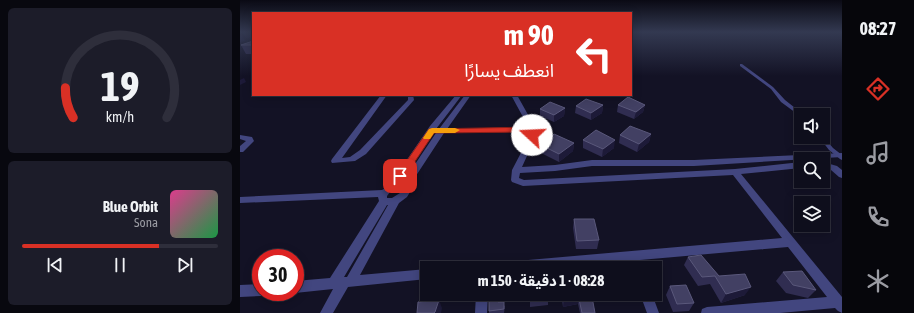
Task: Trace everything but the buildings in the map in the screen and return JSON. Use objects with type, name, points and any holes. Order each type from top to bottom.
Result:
[{"type":"street","points":[[383,96],[335,161],[352,159],[363,152],[411,100],[410,96]]},
{"type":"street","points":[[342,283],[393,188],[458,96]]},
{"type":"street","points":[[240,200],[388,198],[404,195],[405,192],[403,188],[442,130],[467,96]]},
{"type":"street","points":[[515,96],[532,129],[531,140],[516,170],[515,180],[523,183],[736,172],[794,166]]},
{"type":"street","points":[[432,131],[532,129]]},
{"type":"street","points":[[240,137],[249,139],[250,141],[240,150]]},
{"type":"street","points":[[516,170],[555,168],[592,163],[702,163],[841,156]]},
{"type":"street","points":[[830,167],[834,168],[842,175]]},
{"type":"street","points":[[736,172],[840,304]]},
{"type":"street","points":[[393,188],[403,188]]},
{"type":"street","points":[[326,313],[388,198]]},
{"type":"street","points":[[582,261],[790,242]]},
{"type":"street","points":[[633,257],[634,261]]},
{"type":"street","points":[[304,286],[420,275]]},
{"type":"street","points":[[240,291],[252,290]]},
{"type":"street","points":[[481,313],[482,301]]},
{"type":"street","points":[[649,301],[653,313]]},
{"type":"street","points":[[707,313],[840,304]]},
{"type":"lane","points":[[741,65],[772,88],[783,101],[794,109]]},
{"type":"lane","points":[[829,144],[841,156]]},
{"type":"slow traffic","points":[[427,138],[432,131],[455,130]]},
{"type":"route","points":[[400,176],[432,131],[532,129],[532,135]]}]
